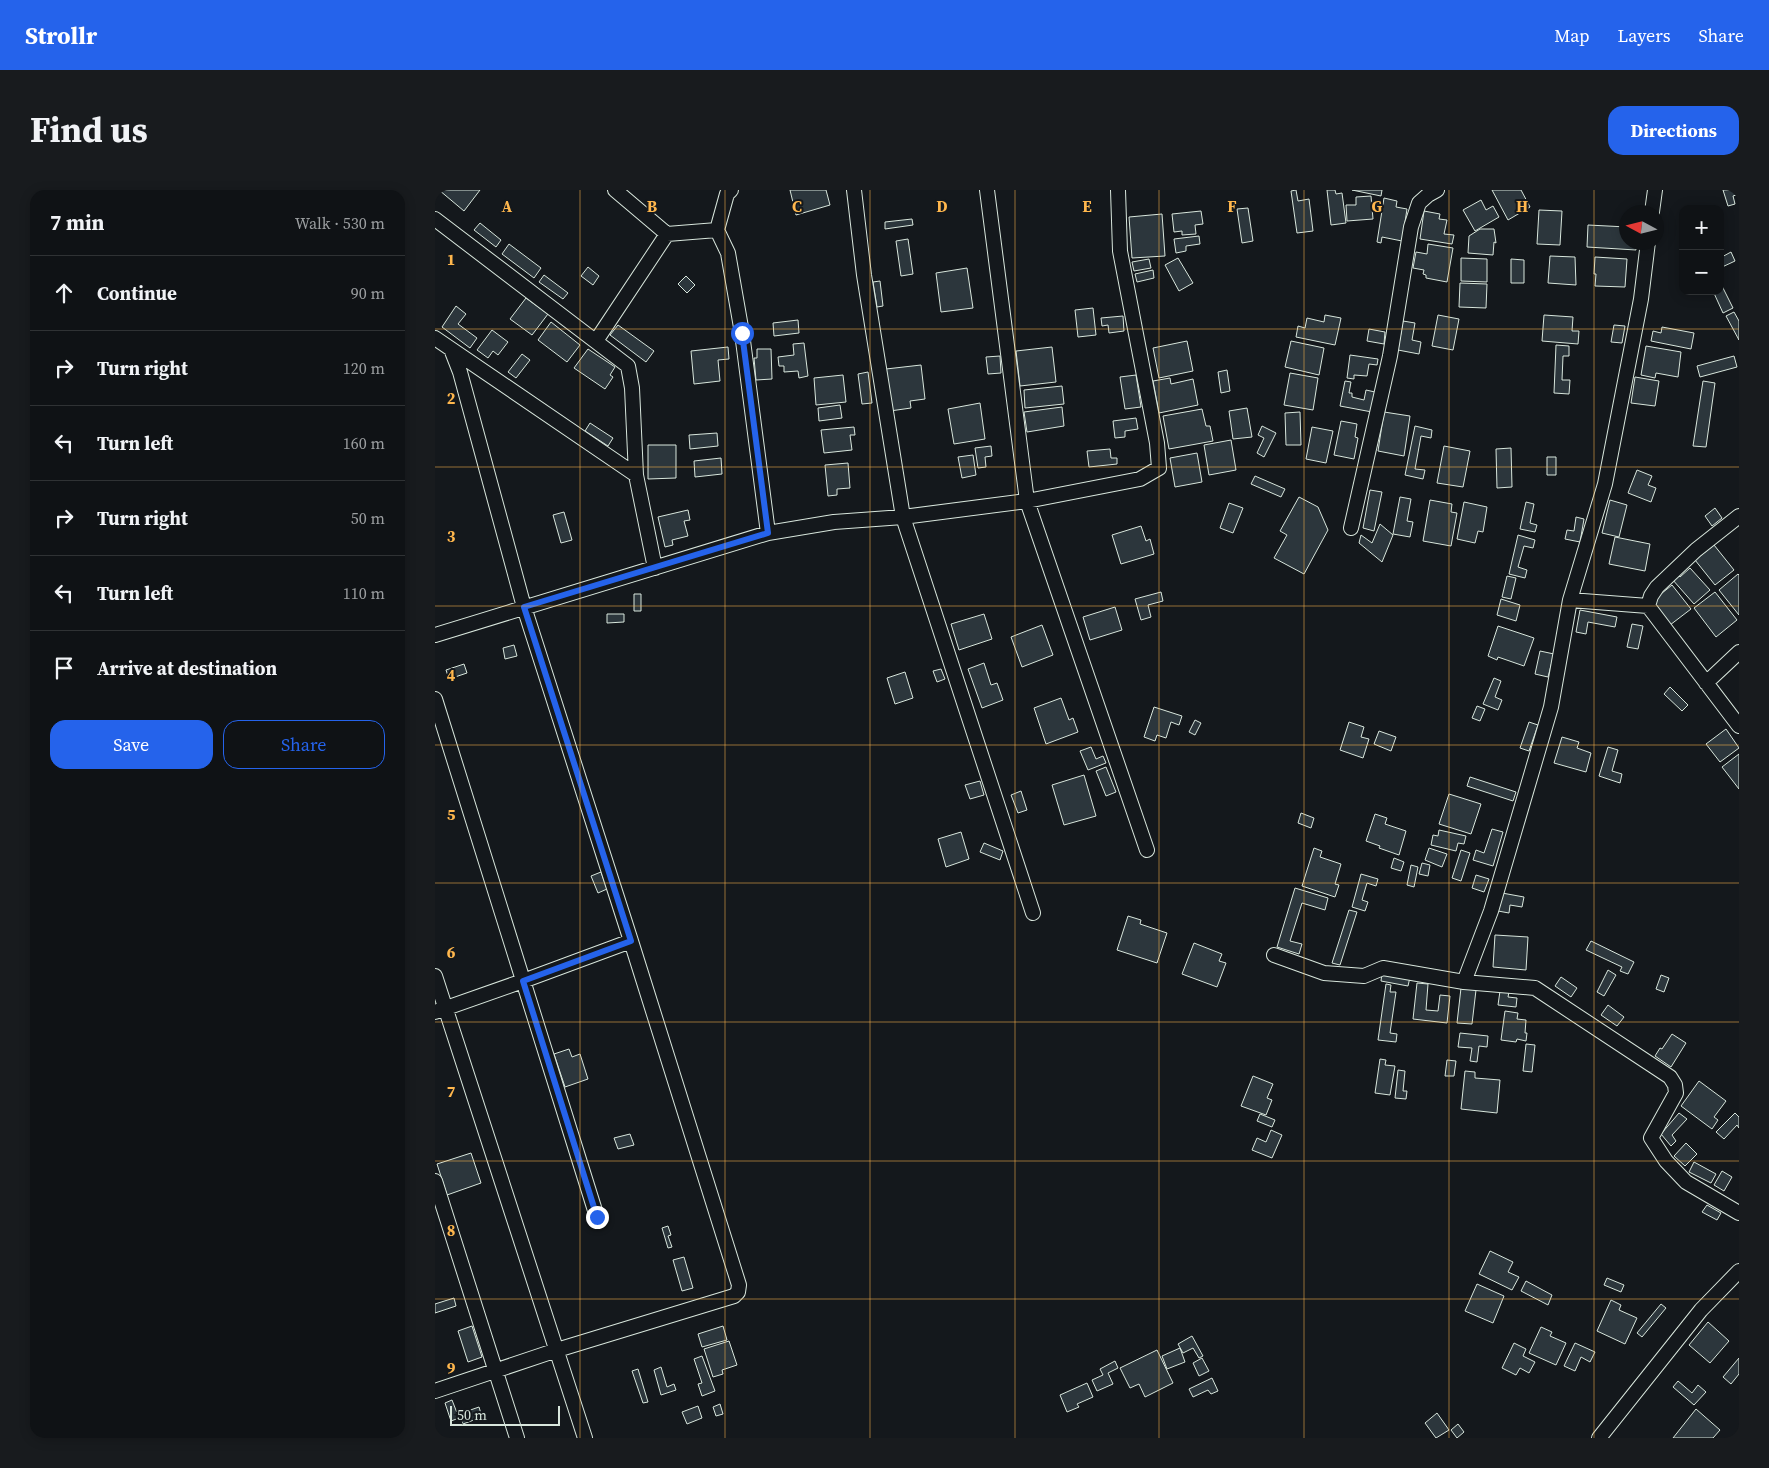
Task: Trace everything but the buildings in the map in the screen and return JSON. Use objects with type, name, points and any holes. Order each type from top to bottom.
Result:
[{"type":"street","points":[[731,190],[727,194],[717,230],[728,253],[742,333],[768,533]]},
{"type":"street","points":[[854,190],[864,275],[903,516],[1033,912]]},
{"type":"street","points":[[987,190],[1027,501],[1147,850]]},
{"type":"street","points":[[435,635],[768,533],[834,522],[1027,501],[1140,479],[1159,468],[1154,424],[1120,251],[1118,190]]},
{"type":"street","points":[[1351,528],[1391,356],[1411,227],[1419,204],[1428,195],[1437,190]]},
{"type":"street","points":[[1653,205],[1655,190]]},
{"type":"street","points":[[618,191],[667,234],[717,230]]},
{"type":"street","points":[[435,219],[628,366],[632,388],[636,475],[655,568]]},
{"type":"street","points":[[596,341],[667,234]]},
{"type":"street","points":[[1464,982],[1491,912],[1551,707],[1570,600],[1605,484],[1641,299],[1647,250]]},
{"type":"street","points":[[435,338],[636,475]]},
{"type":"street","points":[[435,1392],[557,1350],[734,1296],[738,1292],[739,1285],[524,607],[460,372],[451,349]]},
{"type":"street","points":[[1648,606],[1651,596],[1657,587],[1696,550],[1739,516]]},
{"type":"street","points":[[1570,600],[1648,606],[1739,726]]},
{"type":"street","points":[[1706,683],[1739,652]]},
{"type":"street","points":[[435,700],[597,1217]]},
{"type":"street","points":[[440,1010],[631,941]]},
{"type":"street","points":[[1275,956],[1324,973],[1364,976],[1383,968],[1464,982],[1535,988],[1670,1077],[1675,1085],[1676,1093],[1651,1138],[1666,1161],[1686,1182],[1739,1213]]},
{"type":"street","points":[[435,976],[440,1010],[557,1350],[585,1438]]},
{"type":"street","points":[[435,1181],[517,1438]]},
{"type":"street","points":[[1599,1438],[1701,1310],[1739,1271]]},
{"type":"route","points":[[597,1217],[523,981],[631,941],[524,607],[768,533],[742,333]]}]
